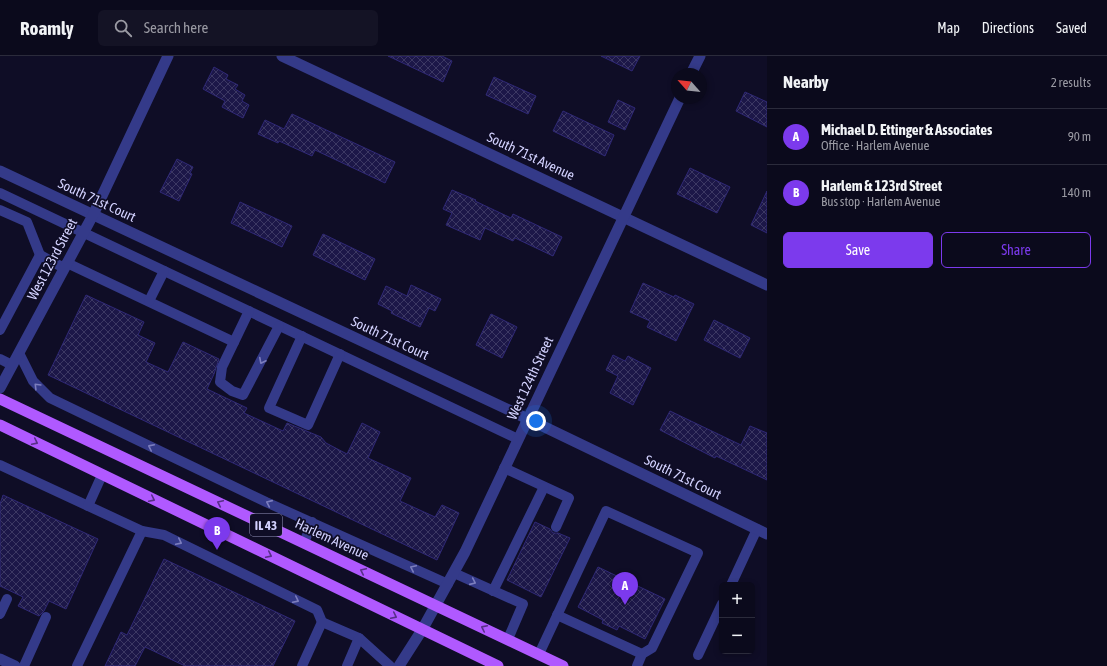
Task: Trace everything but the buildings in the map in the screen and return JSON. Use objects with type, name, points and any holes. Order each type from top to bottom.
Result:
[{"type":"main road","name":"Harlem Avenue","points":[[0,399],[563,666]]},
{"type":"main road","name":"IL 43","points":[[0,425],[498,666]]},
{"type":"street","name":"West 123rd Street","points":[[0,388],[93,215],[168,56]]},
{"type":"street","name":"South 71st Avenue","points":[[282,56],[767,285]]},
{"type":"street","points":[[694,68],[700,56]]},
{"type":"street","name":"West 124th Street","points":[[399,666],[422,630],[454,573],[677,104]]},
{"type":"street","name":"South 71st Court","points":[[0,171],[528,419],[762,532]]},
{"type":"street","points":[[0,659],[15,666]]},
{"type":"lane","points":[[0,193],[518,439]]},
{"type":"lane","points":[[19,218],[26,205]]},
{"type":"lane","points":[[0,210],[27,222],[40,255],[149,301],[234,342]]},
{"type":"lane","points":[[0,330],[40,255]]},
{"type":"lane","points":[[149,301],[164,271]]},
{"type":"lane","points":[[249,312],[222,367],[220,382],[243,396],[280,326]]},
{"type":"lane","points":[[302,336],[269,408],[308,426],[340,354]]},
{"type":"lane","points":[[19,353],[33,381],[50,398],[312,522],[448,584]]},
{"type":"lane","points":[[0,359],[12,365]]},
{"type":"lane","points":[[0,465],[142,531],[164,535],[317,610],[322,622],[360,638],[390,666]]},
{"type":"lane","points":[[504,468],[569,498],[556,527]]},
{"type":"lane","points":[[88,506],[102,474]]},
{"type":"lane","points":[[493,591],[544,486]]},
{"type":"lane","points":[[539,654],[606,511],[698,553],[652,648],[642,654],[637,666]]},
{"type":"lane","points":[[304,543],[312,522]]},
{"type":"lane","points":[[77,666],[142,531]]},
{"type":"lane","points":[[733,582],[762,532]]},
{"type":"lane","points":[[454,573],[523,604],[508,639]]},
{"type":"lane","points":[[0,614],[7,599]]},
{"type":"lane","points":[[698,655],[719,610]]},
{"type":"lane","points":[[557,615],[642,654]]},
{"type":"lane","points":[[24,666],[46,617]]},
{"type":"lane","points":[[302,666],[322,622]]},
{"type":"lane","points":[[347,666],[360,638]]},
{"type":"place","name":"Harlem & 123rd Street","points":[[217,550]]},
{"type":"place","name":"Michael D. Ettinger & Associates","points":[[625,605]]}]
